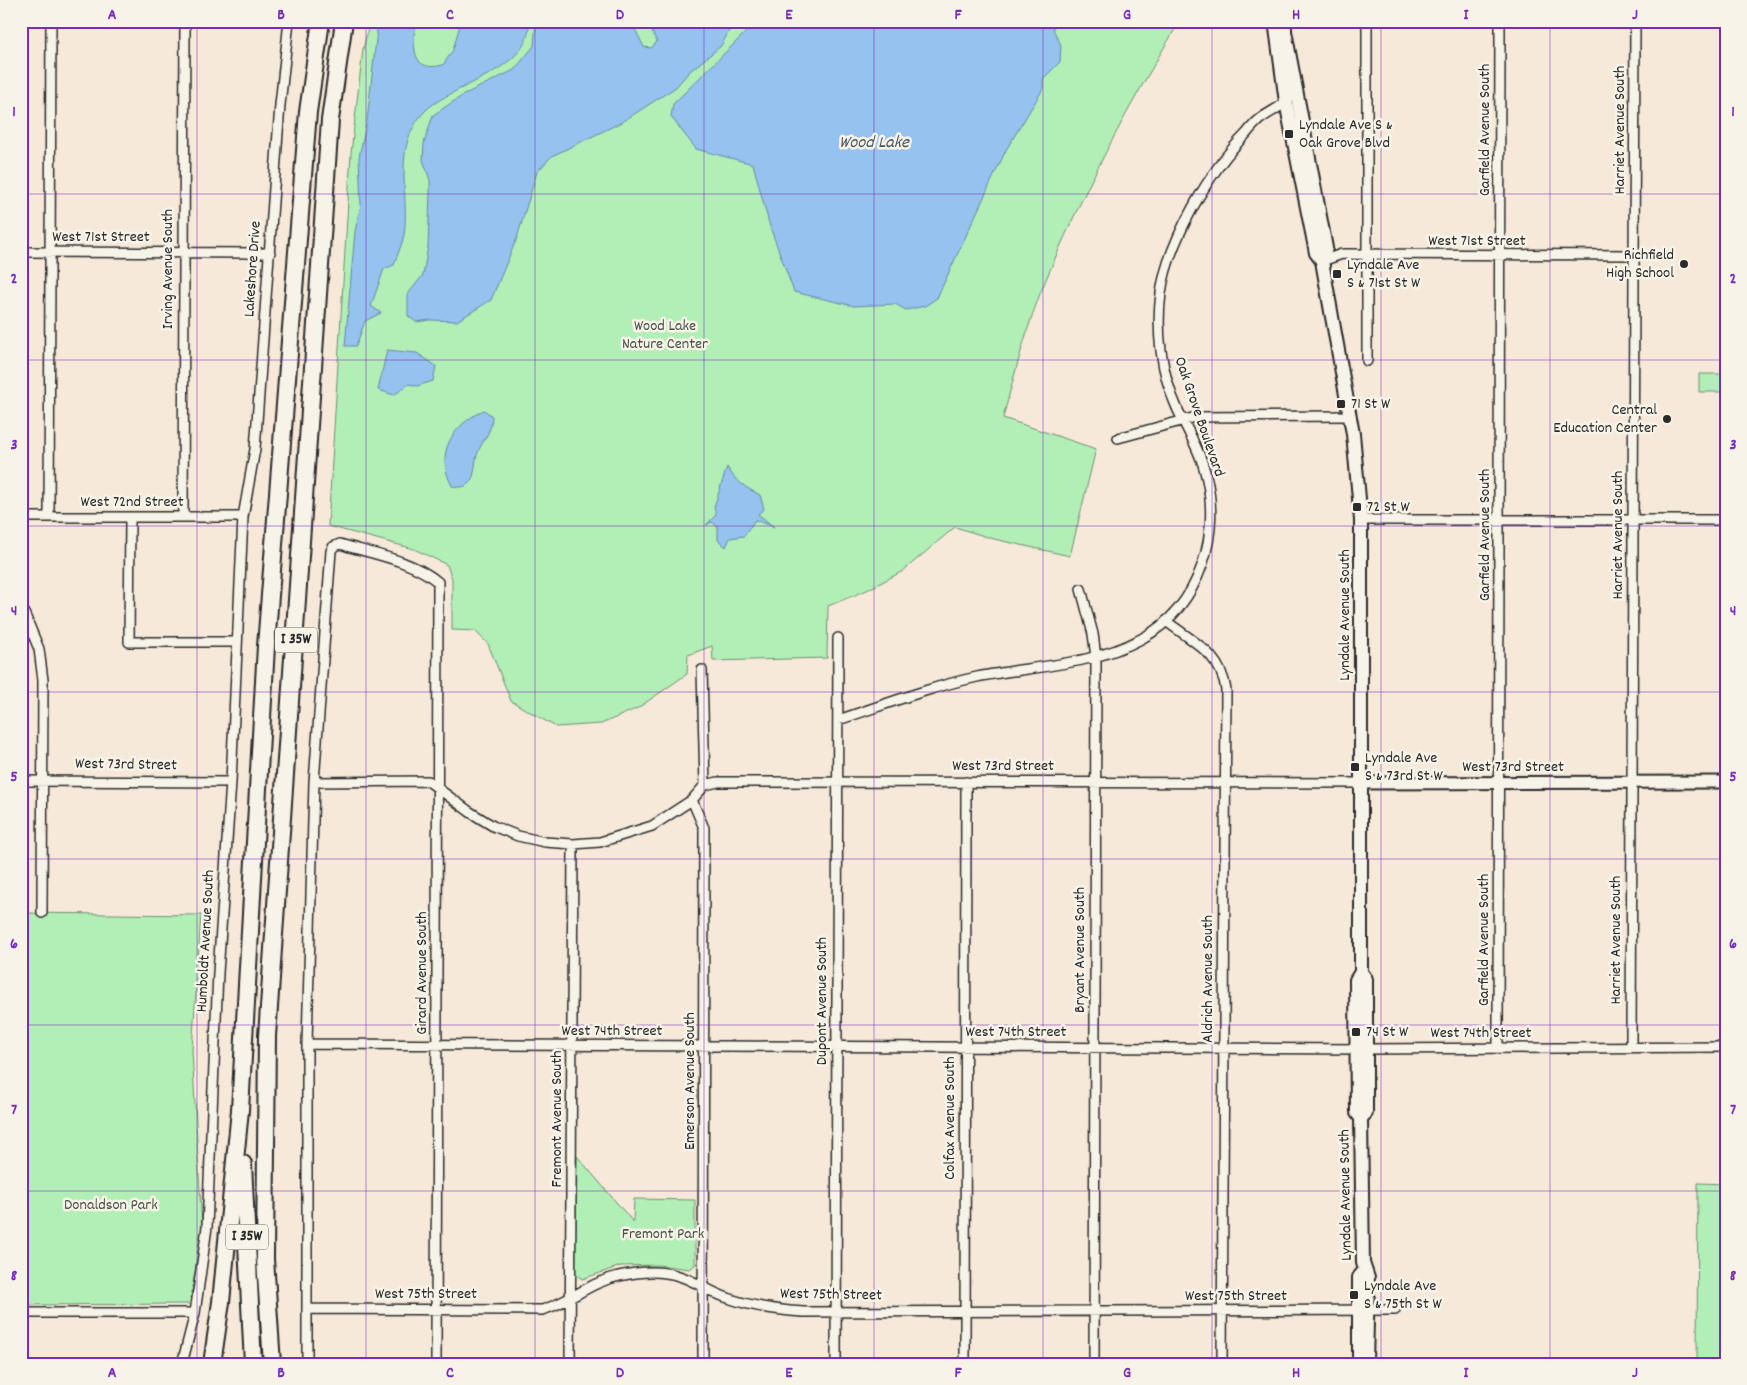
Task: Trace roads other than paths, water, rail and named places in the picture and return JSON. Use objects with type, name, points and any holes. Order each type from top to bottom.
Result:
[{"type":"highway","name":"I 35W","points":[[253,1364],[240,1110],[266,646],[308,112],[321,21]]},
{"type":"highway","name":"I 35W","points":[[272,1364],[265,1259],[268,1036],[330,120],[344,21]]},
{"type":"highway","points":[[212,1364],[221,1302],[240,1110]]},
{"type":"highway","points":[[265,1259],[282,1364]]},
{"type":"main road","name":"Lyndale Avenue South","points":[[1275,21],[1286,102],[1316,253],[1322,261],[1350,416],[1362,520],[1361,972],[1366,979],[1357,1113],[1361,1118],[1364,1270],[1359,1277],[1366,1364]]},
{"type":"main road","name":"Lyndale Avenue South","points":[[1285,21],[1294,90],[1326,248],[1322,261]]},
{"type":"main road","name":"Lyndale Avenue South","points":[[1359,1364],[1363,1310]]},
{"type":"street","points":[[49,517],[51,21]]},
{"type":"street","name":"Irving Avenue South","points":[[183,517],[184,21]]},
{"type":"street","name":"Lakeshore Drive","points":[[243,517],[254,449],[280,105],[289,21]]},
{"type":"street","points":[[1367,21],[1367,362]]},
{"type":"street","name":"Garfield Avenue South","points":[[1498,1048],[1500,21]]},
{"type":"street","name":"Harriet Avenue South","points":[[1630,1048],[1635,21]]},
{"type":"street","name":"Oak Grove Boulevard","points":[[838,720],[978,677],[1096,657],[1123,649],[1144,638],[1166,621],[1195,584],[1204,562],[1209,538],[1209,499],[1204,468],[1167,379],[1161,351],[1161,293],[1167,266],[1177,239],[1190,213],[1226,158],[1259,120],[1286,102],[1294,90]]},
{"type":"street","name":"West 71st Street","points":[[21,252],[270,253]]},
{"type":"street","name":"West 71st Street","points":[[1322,261],[1342,254],[1634,255]]},
{"type":"street","points":[[1118,438],[1184,422],[1196,417],[1350,416]]},
{"type":"street","name":"West 72nd Street","points":[[21,516],[243,517]]},
{"type":"street","points":[[130,517],[129,642],[236,642]]},
{"type":"street","name":"Humboldt Avenue South","points":[[182,1364],[194,1313],[208,1209],[218,973],[231,782],[243,517]]},
{"type":"street","points":[[1362,520],[1726,520]]},
{"type":"street","name":"Girard Avenue South","points":[[314,782],[331,552],[333,547],[340,544],[428,573],[438,582],[439,788],[436,1364]]},
{"type":"street","name":"Bryant Avenue South","points":[[1081,589],[1093,634],[1096,657],[1094,1364]]},
{"type":"street","points":[[22,608],[39,649],[42,664],[42,913]]},
{"type":"street","name":"Aldrich Avenue South","points":[[1166,621],[1214,657],[1220,667],[1226,690],[1222,1048],[1222,1364]]},
{"type":"street","name":"Dupont Avenue South","points":[[836,1364],[838,638]]},
{"type":"street","points":[[307,1364],[307,1044],[314,782],[428,781],[470,812],[493,826],[527,838],[573,844],[600,842],[626,836],[652,826],[692,800],[705,785],[702,670]]},
{"type":"street","name":"West 73rd Street","points":[[21,781],[231,782]]},
{"type":"street","name":"West 73rd Street","points":[[705,785],[718,782],[1632,784],[1726,782]]},
{"type":"street","name":"Colfax Avenue South","points":[[965,1364],[966,782]]},
{"type":"street","name":"Emerson Avenue South","points":[[692,800],[704,828],[703,1364]]},
{"type":"street","name":"Fremont Avenue South","points":[[570,1364],[573,844]]},
{"type":"street","name":"West 74th Street","points":[[307,1044],[1361,1049],[1726,1047]]},
{"type":"street","name":"West 75th Street","points":[[308,1309],[536,1310],[555,1306],[597,1282],[638,1273],[679,1276],[726,1298],[751,1305],[786,1310],[836,1312],[1395,1310]]},
{"type":"street","points":[[21,1312],[194,1313]]},
{"type":"water","points":[[378,21],[415,21],[414,47],[416,55],[424,65],[432,67],[443,65],[453,50],[461,21],[529,21],[527,38],[519,52],[489,74],[438,101],[425,111],[415,125],[408,139],[405,154],[404,235],[394,265],[384,269],[371,306],[381,313],[365,321],[356,346],[345,346],[355,231],[361,205],[359,157],[367,121]]},
{"type":"water","points":[[536,21],[631,21],[644,47],[651,48],[657,42],[647,21],[724,21],[730,29],[721,46],[689,72],[676,87],[622,122],[552,156],[537,172],[517,238],[491,300],[457,321],[430,320],[416,322],[408,316],[408,294],[423,275],[428,246],[430,180],[423,160],[424,143],[433,115],[465,94],[514,70],[534,46]]},
{"type":"water","name":"Wood Lake","points":[[750,21],[1055,21],[1053,29],[1061,45],[1060,62],[1043,79],[1043,89],[1006,150],[937,298],[925,306],[906,310],[895,304],[854,306],[794,292],[770,227],[753,164],[696,149],[671,117],[673,104],[753,25]]},
{"type":"water","points":[[387,350],[417,353],[436,366],[433,381],[417,386],[409,384],[394,395],[378,390]]},
{"type":"water","points":[[484,410],[492,416],[492,422],[477,455],[472,479],[465,486],[452,486],[445,462],[446,451],[450,441],[463,423]]},
{"type":"water","points":[[727,467],[741,484],[760,495],[764,509],[758,514],[774,527],[755,520],[744,536],[730,538],[726,547],[718,540],[718,527],[712,522],[706,525],[716,515],[714,507]]},
{"type":"place","name":"Lyndale Ave S & Oak Grove Blvd","points":[[1289,134]]},
{"type":"place","name":"Richfield High School","points":[[1684,264]]},
{"type":"place","name":"Lyndale Ave S & 71st St W","points":[[1337,274]]},
{"type":"place","name":"71 St W","points":[[1341,404]]},
{"type":"place","name":"Central Education Center","points":[[1667,419]]},
{"type":"place","name":"72 St W","points":[[1357,507]]},
{"type":"place","name":"Lyndale Ave S & 73rd St W","points":[[1355,767]]},
{"type":"place","name":"74 St W","points":[[1356,1032]]},
{"type":"place","name":"Lyndale Ave S & 75th St W","points":[[1354,1295]]},
{"type":"park label","name":"Wood Lake Nature Center","points":[[665,335]]},
{"type":"park label","name":"Donaldson Park","points":[[111,1205]]},
{"type":"park label","name":"Fremont Park","points":[[663,1234]]}]
